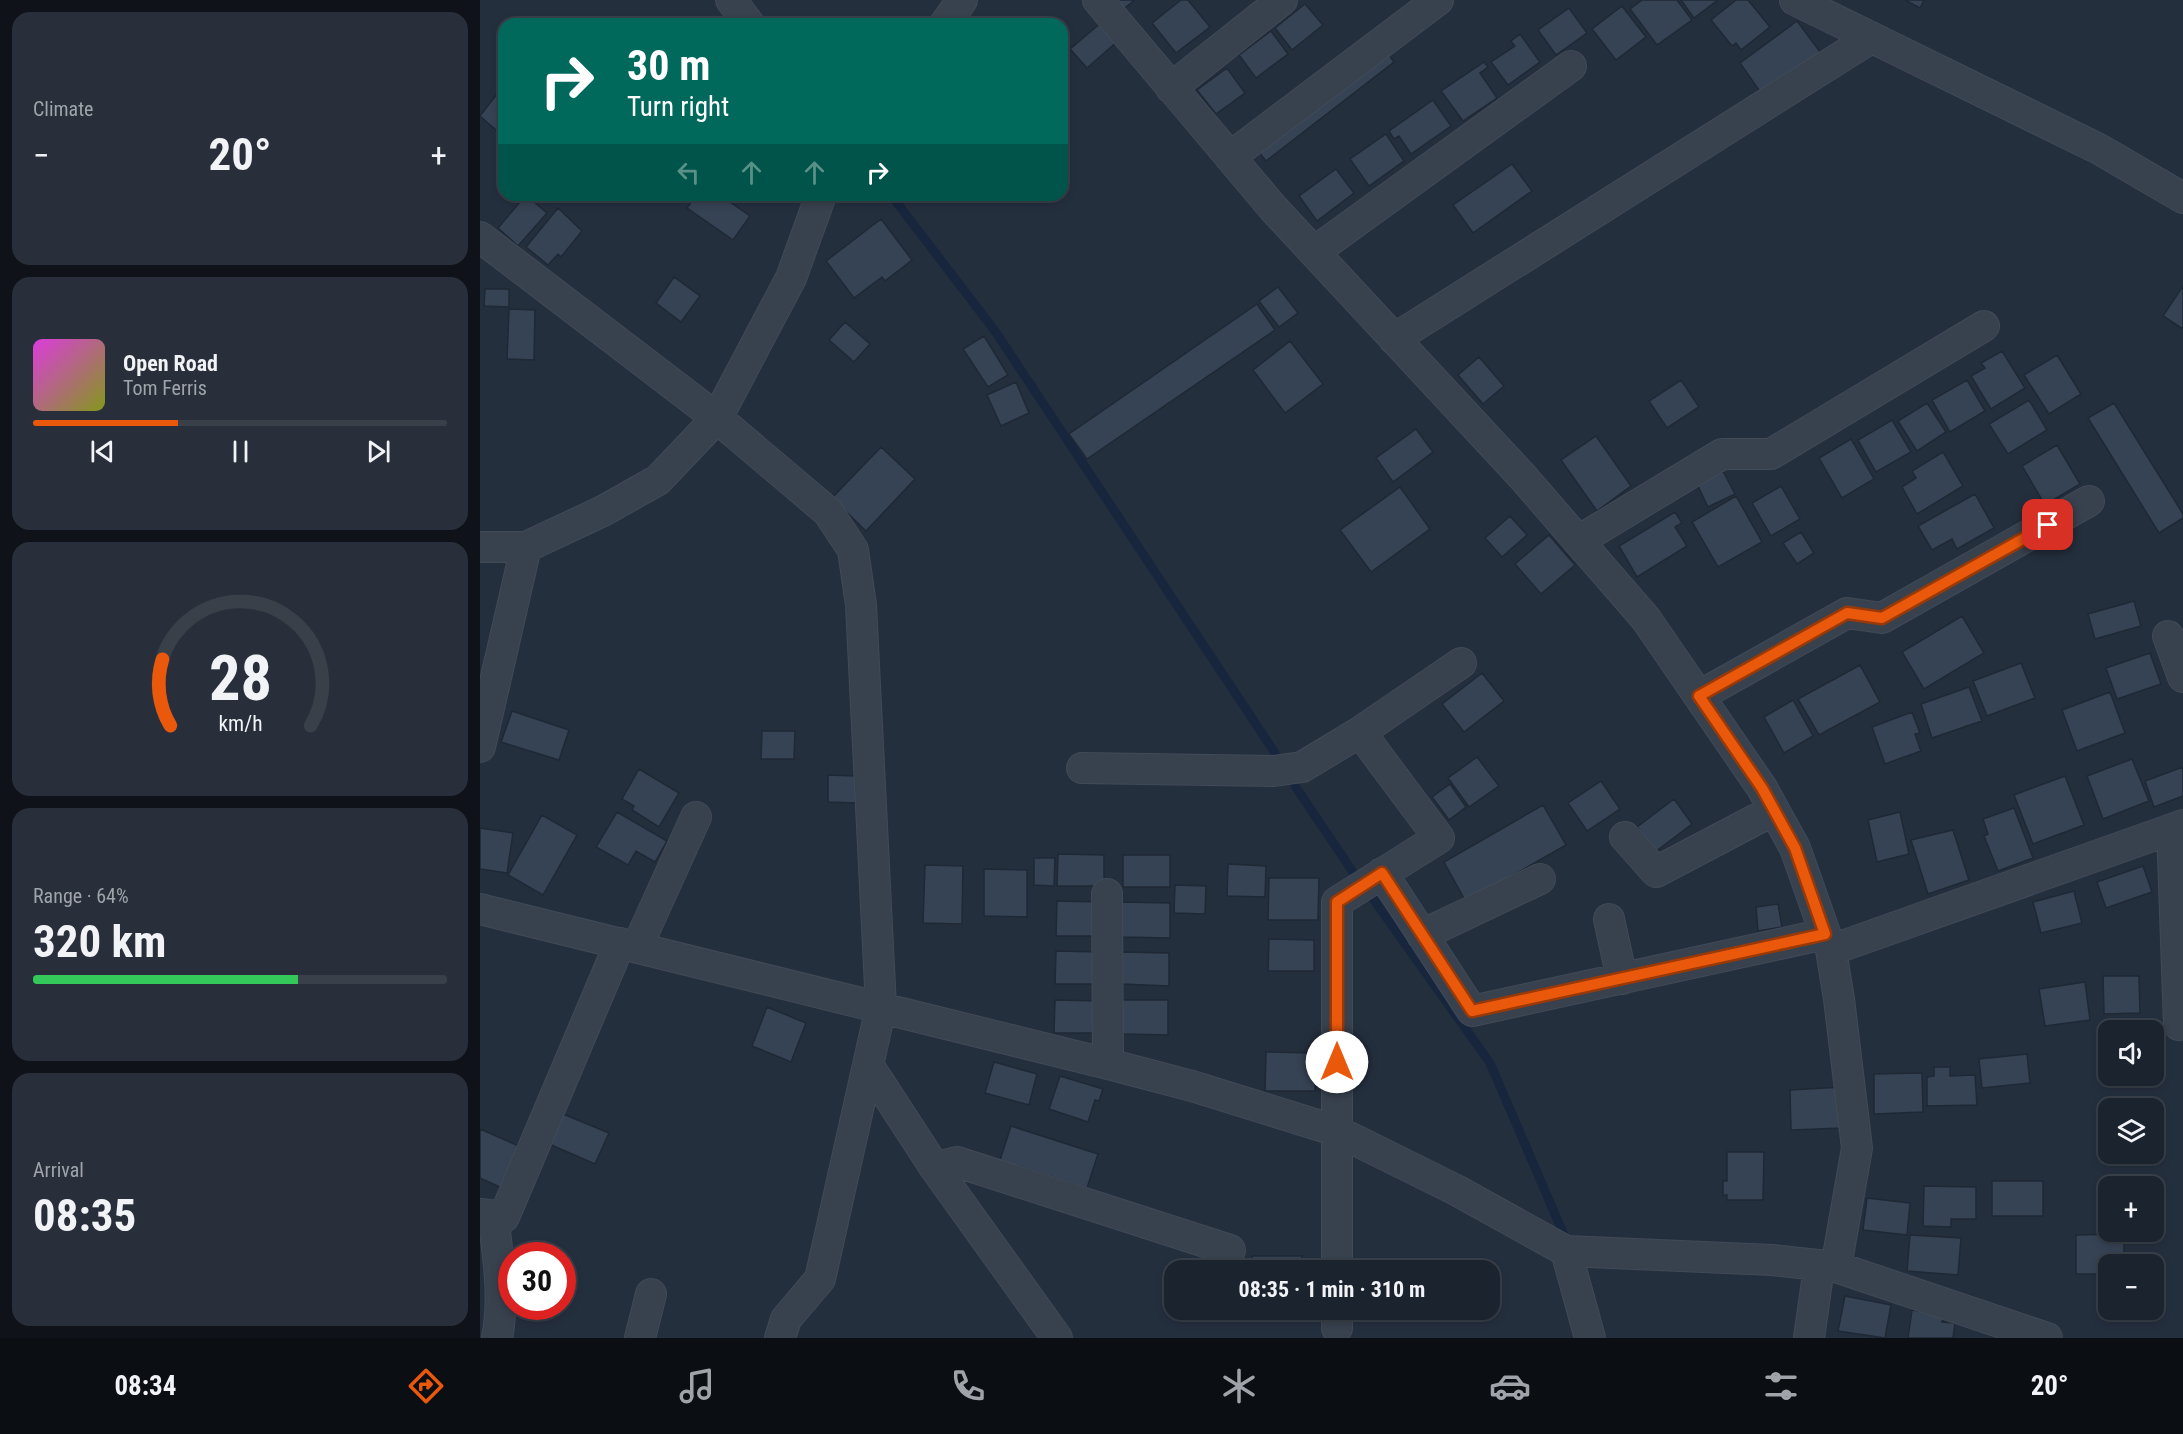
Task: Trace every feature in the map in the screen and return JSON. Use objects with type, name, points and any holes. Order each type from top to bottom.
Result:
[{"type":"street","points":[[731,0],[744,18]]},
{"type":"street","points":[[949,18],[962,0]]},
{"type":"street","points":[[1098,0],[1230,157],[1314,252],[1578,541],[1646,619],[1762,788],[1795,848],[1828,942],[1857,1148],[1809,1338]]},
{"type":"street","points":[[1171,88],[1282,0]]},
{"type":"street","points":[[1230,157],[1438,0]]},
{"type":"street","points":[[1795,0],[2099,149],[2183,198]]},
{"type":"street","points":[[1394,339],[1871,38]]},
{"type":"street","points":[[1314,252],[1571,66]]},
{"type":"street","points":[[480,547],[526,547],[603,511],[658,480],[717,418],[791,278],[819,201]]},
{"type":"street","points":[[480,237],[717,418],[828,512],[853,550],[861,605],[881,1007],[820,1279],[786,1319],[780,1338]]},
{"type":"street","points":[[1578,541],[1722,454],[1771,454],[1984,326]]},
{"type":"street","points":[[1699,696],[1847,613],[1882,618],[2089,501]]},
{"type":"street","points":[[480,747],[526,547]]},
{"type":"street","points":[[2168,636],[2183,677]]},
{"type":"street","points":[[1082,768],[1274,771],[1302,767],[1360,732],[1461,663]]},
{"type":"street","points":[[1337,1260],[1337,902],[1439,838],[1360,732]]},
{"type":"street","points":[[1625,837],[1656,872],[1774,810]]},
{"type":"street","points":[[497,1338],[501,1283],[487,1215],[504,1217],[629,945],[696,818]]},
{"type":"street","points":[[1382,873],[1472,1011],[1622,979],[1828,942],[2177,827],[2179,1025]]},
{"type":"street","points":[[1422,935],[1540,879]]},
{"type":"street","points":[[1107,894],[1108,1064]]},
{"type":"street","points":[[480,909],[1108,1064],[1192,1086],[1337,1131],[1456,1190],[1566,1251],[1772,1260],[1828,1267],[2047,1338]]},
{"type":"street","points":[[1609,919],[1622,979]]},
{"type":"street","points":[[868,1065],[935,1168],[1060,1337]]},
{"type":"street","points":[[935,1168],[957,1162],[1230,1250]]},
{"type":"street","points":[[1566,1251],[1590,1338]]},
{"type":"street","points":[[639,1338],[651,1294]]},
{"type":"building","points":[[1114,0],[1135,0],[1122,10]]},
{"type":"building","points":[[1181,0],[1188,0],[1210,27],[1176,53],[1152,23]]},
{"type":"building","points":[[1642,0],[1677,0],[1692,20],[1657,45],[1630,9]]},
{"type":"building","points":[[1681,0],[1718,0],[1694,18]]},
{"type":"building","points":[[1736,0],[1748,0],[1770,27],[1741,50],[1736,43],[1732,46],[1711,20]]},
{"type":"building","points":[[1905,0],[1924,0],[1920,8]]},
{"type":"building","points":[[1305,4],[1323,25],[1292,50],[1275,28]]},
{"type":"building","points":[[1622,6],[1646,37],[1616,60],[1592,29]]},
{"type":"building","points":[[1569,8],[1587,33],[1556,55],[1538,30]]},
{"type":"building","points":[[1797,21],[1821,53],[1763,96],[1740,63]]},
{"type":"building","points":[[1102,22],[1119,40],[1087,68],[1070,49]]},
{"type":"building","points":[[1271,31],[1288,54],[1256,78],[1239,55]]},
{"type":"building","points":[[1520,34],[1540,62],[1508,85],[1491,62],[1515,46],[1511,41]]},
{"type":"building","points":[[1380,42],[1394,62],[1266,161],[1251,142]]},
{"type":"building","points":[[1484,62],[1488,67],[1480,73],[1497,98],[1463,121],[1441,91]]},
{"type":"building","points":[[1227,68],[1245,93],[1216,114],[1197,90]]},
{"type":"building","points":[[498,93],[498,132],[480,116]]},
{"type":"building","points":[[1433,100],[1451,126],[1411,154],[1399,136],[1394,139],[1389,131]]},
{"type":"building","points":[[1386,134],[1404,161],[1369,186],[1350,159]]},
{"type":"building","points":[[1512,164],[1532,191],[1473,233],[1453,205]]},
{"type":"building","points":[[1336,169],[1354,193],[1317,221],[1299,196]]},
{"type":"building","points":[[521,201],[533,201],[547,213],[518,246],[498,228]]},
{"type":"building","points":[[692,201],[729,201],[750,216],[733,240],[687,208]]},
{"type":"building","points":[[558,208],[582,231],[561,257],[558,254],[548,265],[526,247]]},
{"type":"building","points":[[881,219],[912,260],[885,281],[882,277],[854,298],[826,261]]},
{"type":"building","points":[[674,277],[700,296],[681,322],[656,303]]},
{"type":"building","points":[[2183,286],[2183,329],[2163,316]]},
{"type":"building","points":[[1278,287],[1298,313],[1279,327],[1259,301]]},
{"type":"building","points":[[485,289],[509,289],[509,307],[484,306]]},
{"type":"building","points":[[1257,304],[1275,330],[1087,459],[1069,434]]},
{"type":"building","points":[[509,309],[535,310],[534,360],[507,359]]},
{"type":"building","points":[[845,322],[870,344],[854,362],[829,340]]},
{"type":"building","points":[[984,336],[1008,375],[988,387],[963,349]]},
{"type":"building","points":[[1290,341],[1323,384],[1285,413],[1253,370]]},
{"type":"building","points":[[2002,351],[2025,388],[1991,409],[1971,376],[1985,368],[1981,363]]},
{"type":"building","points":[[2057,355],[2081,394],[2049,414],[2024,375]]},
{"type":"building","points":[[1479,357],[1504,386],[1483,404],[1458,375]]},
{"type":"building","points":[[1681,380],[1699,407],[1667,428],[1649,401]]},
{"type":"building","points":[[1967,380],[1985,411],[1950,432],[1932,400]]},
{"type":"building","points":[[1016,382],[1029,413],[1001,426],[987,395]]},
{"type":"building","points":[[2029,400],[2047,430],[2008,454],[1989,424]]},
{"type":"building","points":[[1927,403],[1946,432],[1917,451],[1898,421]]},
{"type":"building","points":[[2114,403],[2183,514],[2183,518],[2159,533],[2088,418]]},
{"type":"building","points":[[1892,420],[1911,452],[1876,472],[1858,440]]},
{"type":"building","points":[[1416,429],[1433,452],[1393,482],[1376,458]]},
{"type":"building","points":[[1596,436],[1631,486],[1597,511],[1561,460]]},
{"type":"building","points":[[1851,439],[1874,479],[1842,498],[1819,458]]},
{"type":"building","points":[[2057,445],[2080,484],[2045,505],[2022,466]]},
{"type":"building","points":[[881,447],[915,479],[866,531],[832,498]]},
{"type":"building","points":[[1943,452],[1963,486],[1917,514],[1902,487],[1916,478],[1912,471]]},
{"type":"building","points":[[1723,471],[1735,494],[1708,507],[1697,484]]},
{"type":"building","points":[[1781,486],[1800,519],[1771,536],[1752,503]]},
{"type":"building","points":[[1400,487],[1430,529],[1371,572],[1340,530]]},
{"type":"building","points":[[1975,494],[1994,528],[1957,549],[1952,539],[1932,550],[1918,526]]},
{"type":"building","points":[[1736,496],[1762,542],[1718,567],[1692,522]]},
{"type":"building","points":[[1675,512],[1682,523],[1675,527],[1687,546],[1637,577],[1619,546]]},
{"type":"building","points":[[1510,516],[1527,535],[1502,557],[1485,538]]},
{"type":"building","points":[[1801,532],[1814,553],[1797,564],[1783,543]]},
{"type":"building","points":[[1549,535],[1575,565],[1541,594],[1515,564]]},
{"type":"building","points":[[2134,601],[2141,626],[2095,639],[2088,614]]},
{"type":"building","points":[[1962,616],[1984,653],[1924,689],[1902,652]]},
{"type":"building","points":[[2150,653],[2161,684],[2117,699],[2106,668]]},
{"type":"building","points":[[2021,663],[2035,698],[1987,716],[1973,681]]},
{"type":"building","points":[[1860,665],[1880,702],[1819,735],[1798,699]]},
{"type":"building","points":[[1482,673],[1504,701],[1464,732],[1442,704]]},
{"type":"building","points":[[1969,687],[1982,721],[1932,738],[1921,704]]},
{"type":"building","points":[[2110,692],[2125,733],[2077,751],[2062,710]]},
{"type":"building","points":[[1793,700],[1813,736],[1784,753],[1764,717]]},
{"type":"building","points":[[512,711],[569,730],[559,760],[501,742]]},
{"type":"building","points":[[1912,712],[1920,733],[1915,734],[1921,751],[1885,764],[1872,727]]},
{"type":"building","points":[[762,731],[795,731],[794,759],[761,759]]},
{"type":"building","points":[[1477,757],[1499,786],[1469,807],[1448,778]]},
{"type":"building","points":[[2132,759],[2149,801],[2103,819],[2087,776]]},
{"type":"building","points":[[2183,767],[2183,796],[2154,807],[2145,781]]},
{"type":"building","points":[[639,769],[679,793],[659,827],[632,810],[634,806],[622,799]]},
{"type":"building","points":[[828,775],[856,776],[856,803],[828,802]]},
{"type":"building","points":[[2065,776],[2084,825],[2033,844],[2014,795]]},
{"type":"building","points":[[1601,781],[1620,809],[1587,831],[1568,803]]},
{"type":"building","points":[[1450,784],[1466,807],[1449,820],[1432,797]]},
{"type":"building","points":[[1674,799],[1692,824],[1655,852],[1637,827]]},
{"type":"building","points":[[1543,805],[1566,845],[1466,902],[1444,862]]},
{"type":"building","points":[[2014,808],[2033,858],[1998,871],[1984,836],[1988,834],[1983,819]]},
{"type":"building","points":[[617,812],[667,841],[655,862],[636,851],[628,865],[596,847]]},
{"type":"building","points":[[1900,812],[1909,854],[1877,862],[1868,820]]},
{"type":"building","points":[[542,815],[577,835],[543,895],[508,875]]},
{"type":"building","points":[[480,828],[513,833],[507,873],[480,869]]},
{"type":"building","points":[[1953,830],[1969,880],[1928,894],[1911,840]]},
{"type":"building","points":[[1058,854],[1104,855],[1104,886],[1057,886]]},
{"type":"building","points":[[1123,855],[1170,855],[1170,887],[1123,887]]},
{"type":"building","points":[[1034,858],[1055,858],[1054,886],[1034,885]]},
{"type":"building","points":[[1228,864],[1266,866],[1265,897],[1227,896]]},
{"type":"building","points":[[925,865],[963,866],[962,924],[923,923]]},
{"type":"building","points":[[2143,866],[2152,892],[2106,908],[2097,882]]},
{"type":"building","points":[[984,869],[1027,870],[1027,917],[984,916]]},
{"type":"building","points":[[1269,878],[1319,878],[1318,920],[1268,920]]},
{"type":"building","points":[[1175,885],[1206,886],[1205,914],[1174,913]]},
{"type":"building","points":[[2074,891],[2082,923],[2041,933],[2033,902]]},
{"type":"building","points":[[1057,901],[1103,902],[1103,936],[1056,936]]},
{"type":"building","points":[[1122,902],[1170,903],[1170,938],[1122,937]]},
{"type":"building","points":[[1778,904],[1782,927],[1758,931],[1756,907]]},
{"type":"building","points":[[1269,939],[1314,940],[1314,971],[1268,971]]},
{"type":"building","points":[[1056,951],[1102,952],[1101,984],[1055,984]]},
{"type":"building","points":[[1122,952],[1169,953],[1169,986],[1121,984]]},
{"type":"building","points":[[2103,976],[2139,976],[2140,1013],[2104,1014]]},
{"type":"building","points":[[2085,982],[2090,1020],[2045,1026],[2039,989]]},
{"type":"building","points":[[1055,1000],[1101,1001],[1101,1033],[1054,1033]]},
{"type":"building","points":[[1121,1000],[1168,1000],[1168,1035],[1121,1034]]},
{"type":"building","points":[[767,1007],[806,1023],[791,1062],[752,1046]]},
{"type":"building","points":[[1266,1052],[1315,1053],[1315,1091],[1265,1091]]},
{"type":"building","points":[[2027,1054],[2030,1083],[1982,1088],[1979,1059]]},
{"type":"building","points":[[994,1062],[1037,1074],[1029,1105],[985,1093]]},
{"type":"building","points":[[1934,1067],[1950,1067],[1950,1076],[1975,1075],[1977,1105],[1927,1106],[1927,1077],[1934,1076]]},
{"type":"building","points":[[1922,1073],[1923,1112],[1874,1114],[1874,1074]]},
{"type":"building","points":[[1060,1076],[1103,1089],[1099,1101],[1095,1100],[1088,1122],[1049,1109]]},
{"type":"building","points":[[1842,1087],[1843,1128],[1791,1130],[1790,1090]]},
{"type":"building","points":[[563,1114],[609,1133],[595,1164],[549,1144]]},
{"type":"building","points":[[1011,1126],[1098,1154],[1087,1188],[1000,1160]]},
{"type":"building","points":[[480,1129],[521,1147],[502,1188],[480,1178]]},
{"type":"building","points":[[1727,1152],[1764,1152],[1763,1200],[1727,1200],[1727,1195],[1723,1195],[1723,1181],[1727,1181]]},
{"type":"building","points":[[1992,1181],[2043,1181],[2043,1216],[1992,1216]]},
{"type":"building","points":[[1924,1186],[1976,1187],[1976,1219],[1951,1219],[1951,1227],[1923,1226]]},
{"type":"building","points":[[1867,1198],[1910,1203],[1907,1235],[1863,1230]]},
{"type":"building","points":[[1910,1235],[1961,1238],[1958,1275],[1907,1271]]},
{"type":"building","points":[[2076,1235],[2098,1235],[2098,1242],[2124,1242],[2124,1254],[2098,1254],[2098,1274],[2076,1274]]},
{"type":"building","points":[[1252,1256],[1302,1256],[1302,1260],[1252,1260]]},
{"type":"building","points":[[1845,1296],[1891,1305],[1885,1338],[1838,1331]]},
{"type":"building","points":[[1912,1310],[1944,1314],[1942,1322],[1955,1323],[1953,1338],[1908,1338]]},
{"type":"waterway","points":[[896,201],[995,331],[1275,753]]},
{"type":"waterway","points":[[1295,786],[1355,875]]},
{"type":"waterway","points":[[1371,896],[1490,1063],[1564,1235]]},
{"type":"route","points":[[1337,1062],[1337,902],[1382,873],[1472,1011],[1825,934],[1795,848],[1762,788],[1699,696],[1847,613],[1882,618],[2048,525]]}]
